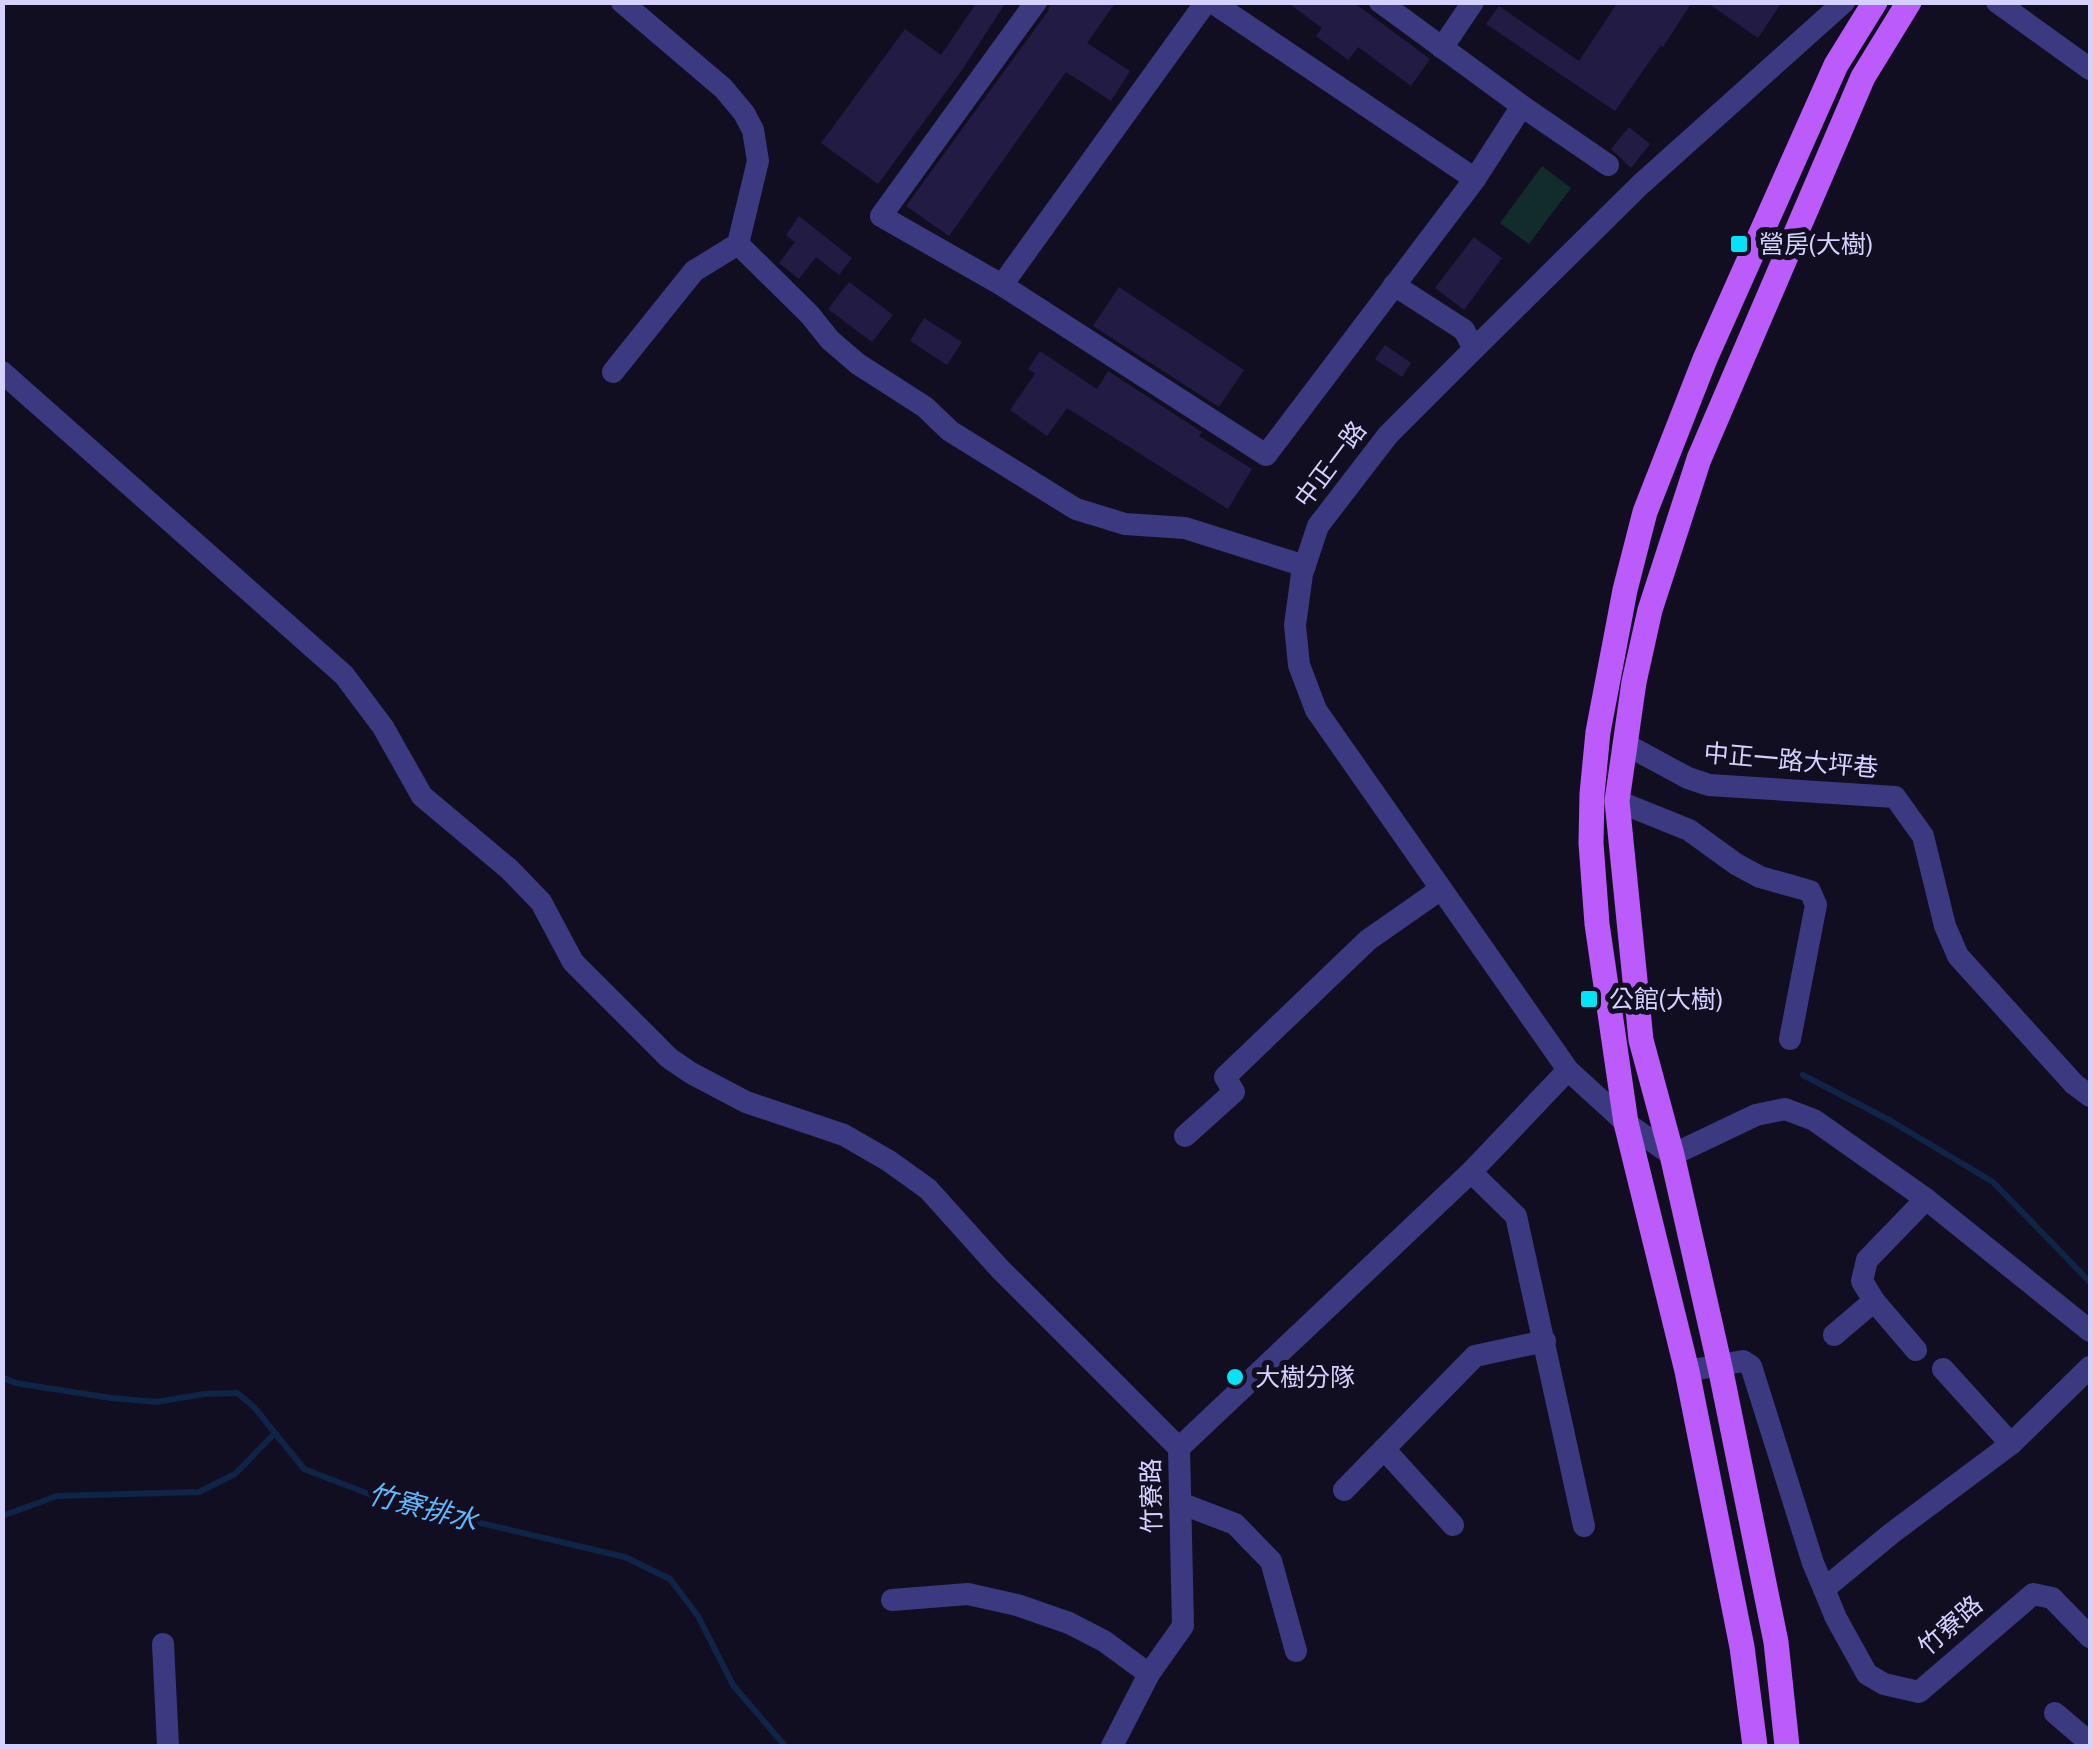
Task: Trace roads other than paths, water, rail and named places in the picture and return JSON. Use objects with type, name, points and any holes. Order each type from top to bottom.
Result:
[{"type":"main road","points":[[1754,1746],[1742,1647],[1687,1370],[1626,1123],[1598,924],[1591,843],[1592,794],[1598,732],[1625,590],[1645,512],[1705,359],[1836,65],[1875,2]]},
{"type":"main road","points":[[1788,1746],[1776,1642],[1720,1367],[1672,1155],[1641,1040],[1617,801],[1634,682],[1650,610],[1699,459],[1863,77],[1909,2]]},
{"type":"street","points":[[613,372],[694,271],[738,244],[758,161],[753,130],[723,88],[622,2]]},
{"type":"street","points":[[1036,2],[881,216],[1002,285],[1266,455],[1475,179],[1522,106]]},
{"type":"street","points":[[1002,285],[1209,2],[1475,179]]},
{"type":"street","points":[[1380,2],[1608,165]]},
{"type":"street","points":[[1442,48],[1473,2]]},
{"type":"street","name":"中正一路","points":[[1568,1070],[1316,710],[1299,665],[1295,625],[1305,566],[1318,526],[1388,435],[1640,184],[1844,2]]},
{"type":"street","points":[[1997,2],[2090,69]]},
{"type":"street","points":[[738,244],[858,364],[925,408],[950,432],[1076,510],[1124,524],[1185,528],[1305,566]]},
{"type":"street","points":[[1394,286],[1464,330],[1474,349]]},
{"type":"street","points":[[2,372],[344,676],[383,728],[422,796],[509,869],[541,902],[573,962],[670,1058],[690,1074],[746,1102],[844,1135],[928,1190],[1000,1269],[1179,1448]]},
{"type":"street","name":"中正一路大坪巷","points":[[1625,744],[1709,785],[1895,797],[1923,836],[1945,926],[1958,956],[2074,1084],[2090,1096]]},
{"type":"street","points":[[1617,801],[1689,830],[1760,876],[1810,890],[1816,905],[1790,1039]]},
{"type":"street","points":[[1185,1136],[1234,1092],[1225,1077],[1253,1050],[1368,940],[1442,889]]},
{"type":"street","points":[[1568,1070],[1626,1123],[1672,1155],[1756,1115],[1785,1109],[1814,1120],[1926,1199],[2090,1331]]},
{"type":"street","name":"竹寮路","points":[[1112,1746],[1150,1674],[1183,1626],[1179,1448],[1472,1172],[1568,1070]]},
{"type":"street","points":[[1472,1172],[1516,1216],[1584,1526]]},
{"type":"street","points":[[1916,1350],[1862,1281],[1867,1260],[1926,1199]]},
{"type":"street","points":[[1834,1335],[1874,1301]]},
{"type":"street","points":[[1344,1490],[1475,1356],[1545,1342]]},
{"type":"street","name":"竹寮路","points":[[1687,1370],[1743,1361],[1751,1366],[1813,1562],[1836,1618],[1867,1674],[1884,1684],[1919,1692],[2033,1594],[2052,1598],[2090,1637]]},
{"type":"street","points":[[1824,1589],[2010,1444],[2090,1368]]},
{"type":"street","points":[[1943,1369],[2010,1444]]},
{"type":"street","points":[[1384,1449],[1453,1524]]},
{"type":"street","points":[[1180,1504],[1235,1524],[1271,1561],[1296,1651]]},
{"type":"street","points":[[892,1600],[968,1594],[1017,1605],[1069,1623],[1104,1641],[1150,1674]]},
{"type":"street","points":[[163,1644],[168,1746]]},
{"type":"street","points":[[2054,1713],[2090,1743]]},
{"type":"waterway","points":[[1803,1075],[1891,1121],[1993,1182],[2090,1282]]},
{"type":"waterway","name":"竹寮排水","points":[[2,1377],[15,1383],[157,1402],[237,1393],[254,1407],[304,1469],[387,1501],[625,1557],[670,1579],[698,1616],[733,1685],[785,1746]]},
{"type":"waterway","points":[[2,1516],[57,1496],[199,1492],[235,1474],[274,1434]]},
{"type":"place","name":"營房(大樹)","points":[[1739,244]]},
{"type":"place","name":"公館(大樹)","points":[[1589,999]]},
{"type":"place","name":"大樹分隊","points":[[1235,1377]]}]
